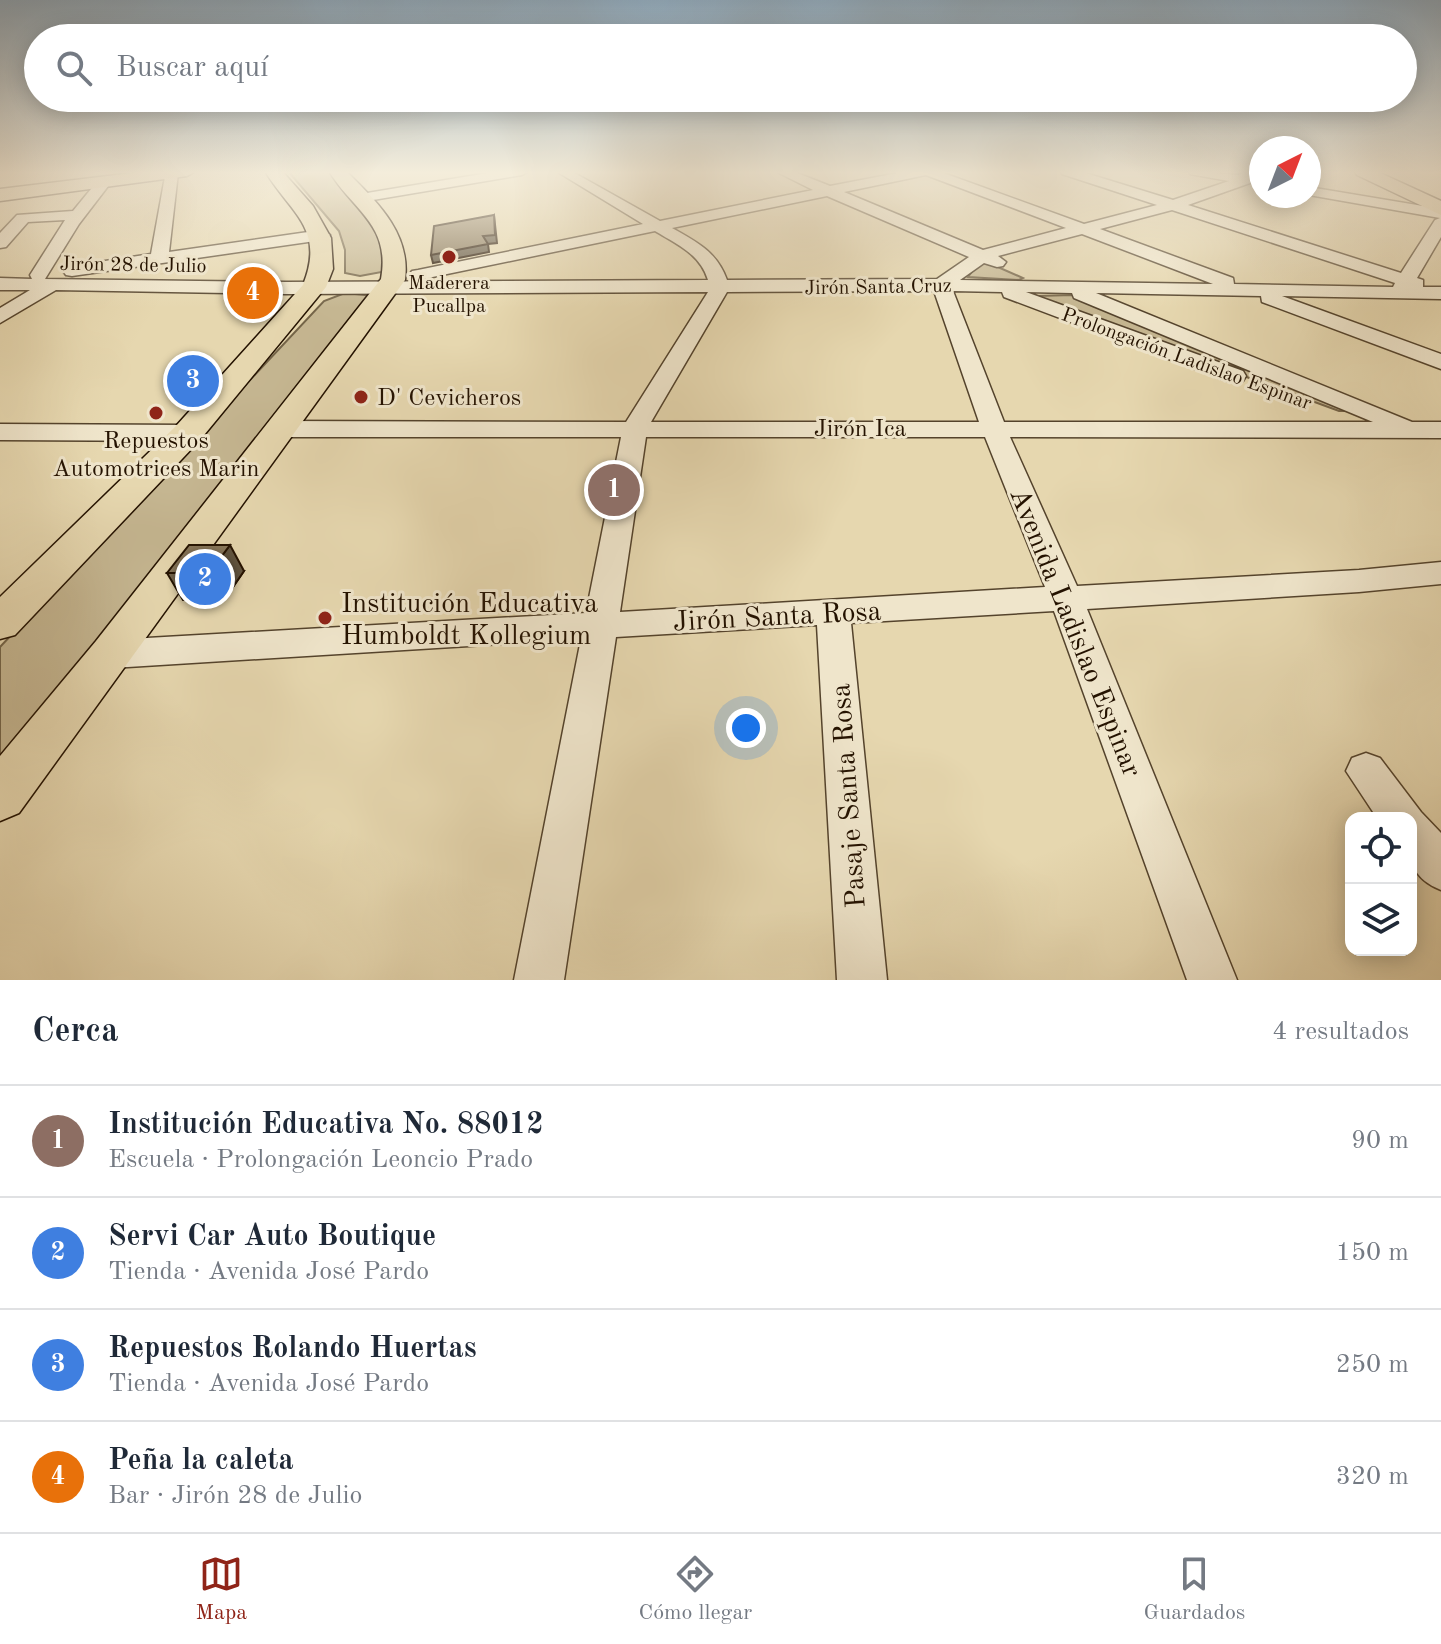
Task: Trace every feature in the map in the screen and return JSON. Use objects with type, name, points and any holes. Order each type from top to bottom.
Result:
[{"type":"main road","points":[[0,623],[188,433],[314,287],[322,271],[325,251],[322,235],[308,217]]},
{"type":"main road","points":[[0,796],[112,654],[391,284],[398,262],[394,244],[376,217]]},
{"type":"street","points":[[0,243],[23,218],[46,217]]},
{"type":"street","points":[[0,317],[46,280],[76,217]]},
{"type":"street","points":[[159,259],[165,217]]},
{"type":"street","points":[[539,980],[635,428],[720,288],[712,264],[696,248],[644,217]]},
{"type":"street","points":[[442,279],[706,217]]},
{"type":"street","name":"Prolongación Ladislao Espinar","points":[[892,217],[1441,445]]},
{"type":"street","points":[[1051,217],[1441,362]]},
{"type":"street","points":[[941,285],[983,255],[1127,217]]},
{"type":"street","points":[[1207,217],[1402,286],[1441,223]]},
{"type":"street","points":[[46,280],[159,259],[322,235]]},
{"type":"street","name":"Jirón Santa Cruz","points":[[314,287],[442,279],[720,288],[941,285],[1248,291],[1402,286],[1441,293]]},
{"type":"street","name":"Jirón 28 de Julio","points":[[0,282],[46,280],[314,287]]},
{"type":"street","name":"Avenida Ladislao Espinar","points":[[941,285],[994,429],[1066,598],[1212,980]]},
{"type":"street","name":"Prolongación Ladislao Espinar","points":[[992,286],[1382,431]]},
{"type":"street","name":"Jirón Ica","points":[[279,429],[1441,430]]},
{"type":"street","points":[[0,432],[188,433]]},
{"type":"street","name":"Jirón Santa Rosa","points":[[112,654],[1359,581],[1441,573]]},
{"type":"street","name":"Pasaje Santa Rosa","points":[[833,612],[862,980]]},
{"type":"street","points":[[1366,771],[1397,812]]},
{"type":"street","points":[[1417,837],[1441,868]]},
{"type":"shaded area","points":[[327,217],[372,217],[381,227],[387,271],[360,276],[345,273],[345,250],[339,231]]},
{"type":"shaded area","points":[[986,263],[1023,278],[968,277],[977,265]]},
{"type":"shaded area","points":[[345,293],[375,296],[0,762],[0,647],[324,301]]},
{"type":"shaded area","points":[[1073,295],[1350,411],[1339,411],[1040,301],[1035,296]]},
{"type":"building","points":[[494,217],[495,235],[483,236],[488,244],[431,255],[434,226]]},
{"type":"building","points":[[189,545],[230,545],[209,573],[167,573]]},
{"type":"place","name":"Maderera Pucallpa","points":[[449,257]]},
{"type":"place","name":"Peña la caleta","points":[[253,293]]},
{"type":"place","name":"Repuestos Rolando Huertas","points":[[193,381]]},
{"type":"place","name":"D' Cevicheros","points":[[361,397]]},
{"type":"place","name":"Repuestos Automotrices Marin","points":[[156,413]]},
{"type":"place","name":"Institución Educativa No. 88012","points":[[614,490]]},
{"type":"place","name":"Servi Car Auto Boutique","points":[[205,579]]},
{"type":"place","name":"Institución Educativa Humboldt Kollegium","points":[[325,618]]}]
